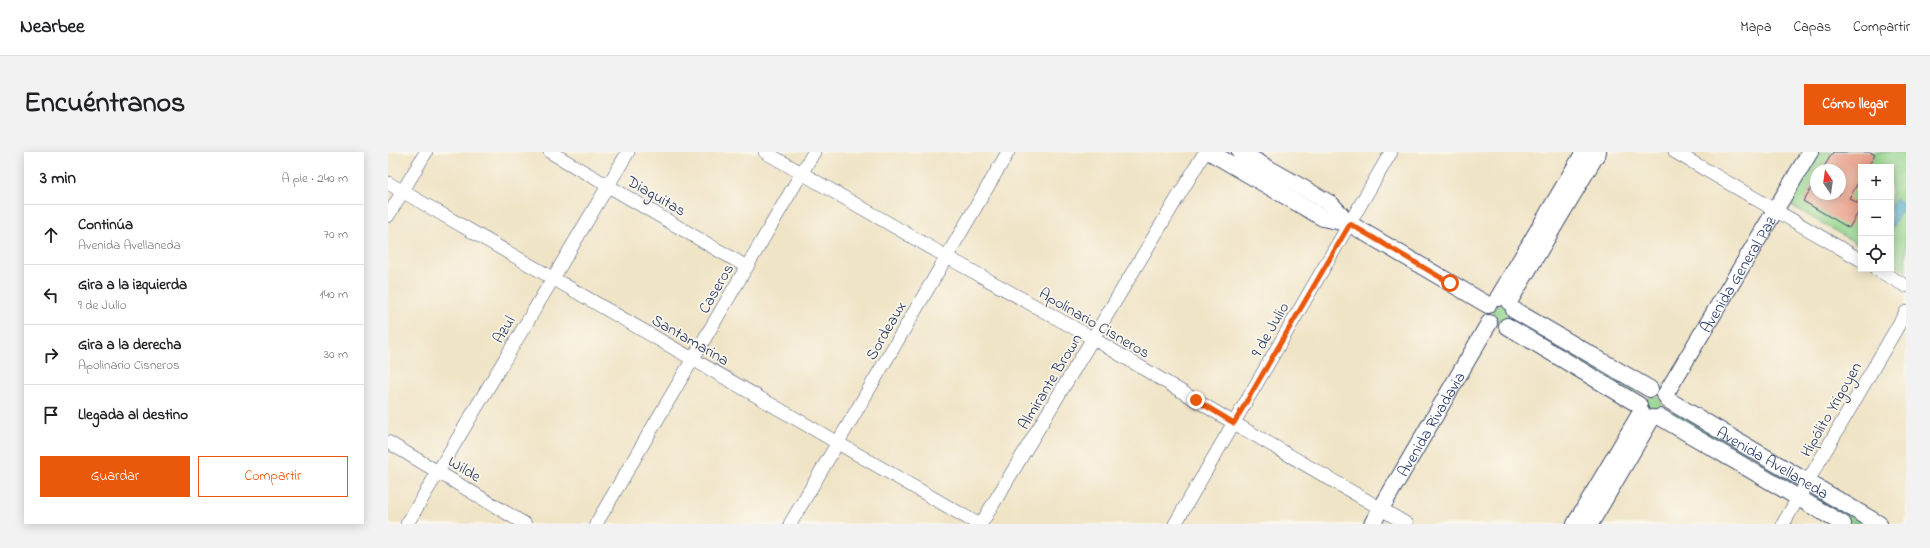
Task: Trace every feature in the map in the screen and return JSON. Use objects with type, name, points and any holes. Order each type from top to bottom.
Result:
[{"type":"main road","name":"Avenida Avellaneda","points":[[1210,152],[1323,218],[1350,224],[1502,304],[1660,393],[1879,524]]},
{"type":"main road","name":"Avenida Avellaneda","points":[[1240,152],[1331,204],[1350,224]]},
{"type":"main road","points":[[1502,304],[1584,152]]},
{"type":"main road","points":[[1498,325],[1485,314],[1502,304],[1598,152]]},
{"type":"main road","name":"Avenida General Paz","points":[[1660,393],[1771,208],[1800,152]]},
{"type":"main road","name":"Avenida General Paz","points":[[1771,208],[1810,152]]},
{"type":"main road","name":"Avenida Rivadavia","points":[[1372,524],[1383,515],[1498,325],[1514,317],[1502,304]]},
{"type":"main road","name":"Avenida Avellaneda","points":[[1498,325],[1648,413],[1843,524]]},
{"type":"main road","points":[[1575,524],[1617,464],[1648,413],[1642,395],[1660,393],[1667,410],[1648,413]]},
{"type":"main road","points":[[1590,524],[1617,464]]},
{"type":"street","points":[[388,216],[426,152]]},
{"type":"street","name":"Diaguitas","points":[[550,152],[747,267]]},
{"type":"street","name":"Azul","points":[[407,524],[628,152]]},
{"type":"street","name":"Apolinario Cisneros","points":[[765,152],[947,257],[1094,339],[1383,515],[1407,524]]},
{"type":"street","name":"Caseros","points":[[596,524],[814,152]]},
{"type":"street","name":"Sordeaux","points":[[790,524],[1008,152]]},
{"type":"street","name":"Almirante Brown","points":[[982,524],[1205,152]]},
{"type":"street","name":"9 de Julio","points":[[1175,524],[1391,152]]},
{"type":"street","points":[[1675,152],[1858,258]]},
{"type":"street","name":"Santamarina","points":[[388,183],[978,524]]},
{"type":"street","points":[[1881,272],[1906,286]]},
{"type":"street","name":"Hipólito Yrigoyen","points":[[1783,524],[1906,312]]},
{"type":"street","name":"Wilde","points":[[388,442],[524,524]]},
{"type":"green space","points":[[1819,152],[1906,152],[1906,272],[1894,265],[1894,164],[1858,164],[1858,244],[1789,204],[1810,168],[1810,200],[1846,200],[1846,164],[1812,164]]},
{"type":"green space","points":[[1500,305],[1507,310],[1508,313],[1503,320],[1500,321],[1493,316],[1492,313],[1497,306]]},
{"type":"green space","points":[[1520,320],[1638,389],[1635,394],[1517,325]]},
{"type":"green space","points":[[1654,396],[1660,398],[1662,404],[1660,410],[1654,412],[1648,410],[1646,404],[1648,398]]},
{"type":"green space","points":[[1676,411],[1794,481],[1791,485],[1673,416]]},
{"type":"green space","points":[[1816,495],[1866,524],[1855,524],[1813,500]]},
{"type":"water","points":[[1896,199],[1905,205],[1894,224],[1894,202]]},
{"type":"building","points":[[1833,152],[1870,152],[1875,155],[1870,164],[1858,164],[1858,183],[1849,198],[1858,203],[1858,213],[1849,228],[1803,201],[1810,190],[1810,200],[1846,200],[1846,164],[1826,164]]},
{"type":"route","points":[[1196,400],[1234,423],[1350,224],[1450,283]]}]
